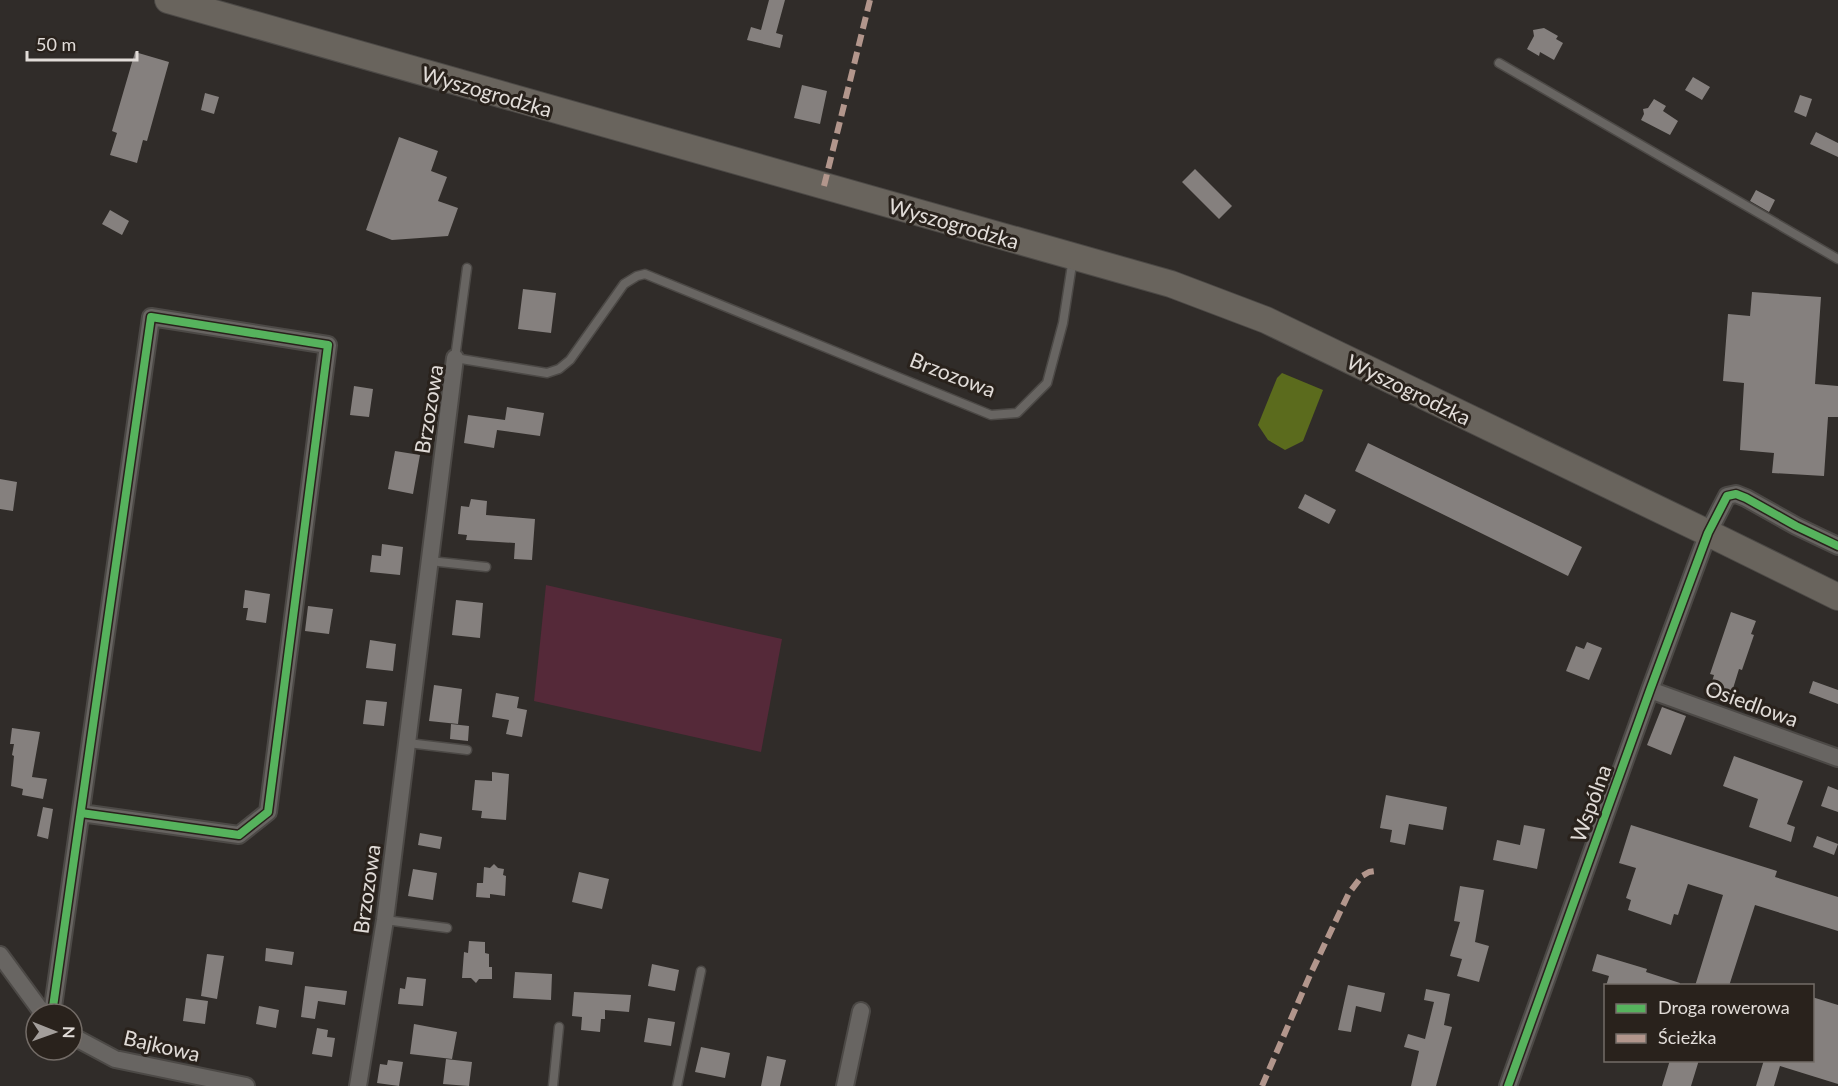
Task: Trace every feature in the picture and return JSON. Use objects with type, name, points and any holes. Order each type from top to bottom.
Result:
[{"type":"main road","name":"Wyszogrodzka","points":[[172,0],[1171,284],[1266,320],[1838,597]]},
{"type":"street","points":[[54,1002],[151,317],[328,345],[268,812],[239,835],[81,813]]},
{"type":"street","name":"Brzozowa","points":[[358,1086],[385,920],[455,358]]},
{"type":"street","points":[[1708,533],[1727,496],[1736,494],[1838,546]]},
{"type":"street","name":"Wspólna","points":[[1508,1086],[1708,533]]},
{"type":"street","name":"Osiedlowa","points":[[1650,690],[1838,758]]},
{"type":"street","points":[[0,955],[35,1002]]},
{"type":"street","points":[[845,1086],[861,1011]]},
{"type":"street","name":"Bajkowa","points":[[84,1042],[115,1059],[246,1086]]},
{"type":"lane","points":[[1499,63],[1838,259]]},
{"type":"lane","name":"Brzozowa","points":[[455,358],[547,372],[559,369],[570,360],[624,284],[645,274],[991,414],[1017,413],[1047,383],[1063,323],[1074,255]]},
{"type":"lane","points":[[455,358],[467,268]]},
{"type":"lane","points":[[430,561],[486,567]]},
{"type":"lane","points":[[408,743],[467,750]]},
{"type":"lane","points":[[385,920],[447,928]]},
{"type":"lane","points":[[677,1086],[701,971]]},
{"type":"lane","points":[[553,1086],[559,1027]]},
{"type":"shaded area","points":[[1282,373],[1323,390],[1303,441],[1285,450],[1268,440],[1258,425],[1277,378]]},
{"type":"shaded area","points":[[546,585],[782,639],[761,752],[534,701]]},
{"type":"building","points":[[769,0],[785,0],[776,33],[783,35],[780,48],[747,40],[751,27],[761,30]]},
{"type":"building","points":[[1544,28],[1558,36],[1556,39],[1563,43],[1554,60],[1540,52],[1539,56],[1527,49],[1534,36],[1533,30]]},
{"type":"building","points":[[135,52],[169,62],[147,141],[143,140],[137,163],[110,155],[117,133],[112,131]]},
{"type":"building","points":[[1693,77],[1710,87],[1702,100],[1685,90]]},
{"type":"building","points":[[802,85],[827,91],[820,124],[794,118]]},
{"type":"building","points":[[205,93],[219,97],[214,114],[201,110]]},
{"type":"building","points":[[1800,95],[1812,99],[1806,117],[1794,112]]},
{"type":"building","points":[[1654,99],[1666,106],[1663,111],[1678,121],[1670,135],[1641,120],[1644,114],[1643,109],[1648,108]]},
{"type":"building","points":[[1816,132],[1838,143],[1838,157],[1810,144]]},
{"type":"building","points":[[399,137],[438,151],[431,171],[447,177],[438,201],[458,208],[448,236],[392,240],[366,230]]},
{"type":"building","points":[[1195,169],[1232,206],[1219,219],[1182,182]]},
{"type":"building","points":[[1756,190],[1775,200],[1769,212],[1750,201]]},
{"type":"building","points":[[110,210],[129,221],[122,235],[102,224]]},
{"type":"building","points":[[523,289],[556,293],[551,333],[518,329]]},
{"type":"building","points":[[1752,292],[1821,297],[1815,384],[1838,386],[1838,417],[1828,417],[1824,476],[1772,473],[1774,453],[1740,450],[1744,383],[1723,381],[1728,314],[1750,316]]},
{"type":"building","points":[[354,386],[373,389],[369,417],[350,415]]},
{"type":"building","points":[[507,407],[544,413],[540,436],[497,430],[494,448],[464,443],[468,415],[505,420]]},
{"type":"building","points":[[1368,443],[1582,547],[1568,576],[1355,471]]},
{"type":"building","points":[[395,451],[420,455],[413,494],[388,489]]},
{"type":"building","points":[[0,479],[17,482],[13,511],[0,509]]},
{"type":"building","points":[[1305,494],[1336,510],[1329,524],[1298,508]]},
{"type":"building","points":[[471,499],[487,501],[486,515],[535,519],[532,560],[514,559],[515,543],[466,540],[467,535],[458,534],[461,506],[469,507]]},
{"type":"building","points":[[382,544],[403,547],[400,575],[370,572],[372,555],[381,556]]},
{"type":"building","points":[[245,590],[270,594],[266,623],[246,620],[248,608],[243,608]]},
{"type":"building","points":[[456,600],[483,603],[480,638],[452,635]]},
{"type":"building","points":[[308,606],[333,609],[329,634],[305,631]]},
{"type":"building","points":[[1731,612],[1756,621],[1751,634],[1754,635],[1742,670],[1739,669],[1731,695],[1710,688],[1714,675],[1710,674]]},
{"type":"building","points":[[370,640],[396,644],[393,671],[366,668]]},
{"type":"building","points":[[1587,642],[1602,648],[1589,680],[1566,671],[1576,646],[1584,649]]},
{"type":"building","points":[[1813,681],[1838,690],[1838,704],[1809,693]]},
{"type":"building","points":[[434,685],[462,689],[458,724],[429,721]]},
{"type":"building","points":[[496,693],[519,697],[517,708],[527,710],[522,737],[506,734],[509,720],[492,717]]},
{"type":"building","points":[[366,700],[387,702],[384,726],[363,724]]},
{"type":"building","points":[[1662,707],[1686,716],[1671,755],[1647,745]]},
{"type":"building","points":[[451,724],[469,726],[468,741],[450,739]]},
{"type":"building","points":[[12,728],[40,732],[32,777],[47,779],[43,799],[22,795],[23,789],[11,786],[14,756],[12,755],[14,744],[10,744]]},
{"type":"building","points":[[1734,756],[1803,781],[1787,824],[1795,827],[1791,842],[1749,827],[1758,799],[1723,786]]},
{"type":"building","points":[[492,772],[509,774],[506,820],[481,818],[482,811],[472,810],[475,780],[492,781]]},
{"type":"building","points":[[1828,786],[1838,790],[1838,812],[1821,806]]},
{"type":"building","points":[[1386,795],[1447,807],[1443,830],[1409,824],[1405,845],[1390,842],[1392,830],[1380,828]]},
{"type":"building","points":[[43,807],[53,809],[48,839],[37,836]]},
{"type":"building","points":[[1524,825],[1545,829],[1537,869],[1493,860],[1497,840],[1520,845]]},
{"type":"building","points":[[1631,825],[1777,871],[1775,877],[1838,897],[1838,931],[1755,905],[1730,984],[1696,984],[1723,895],[1688,884],[1678,915],[1674,914],[1671,925],[1628,910],[1631,900],[1626,898],[1636,868],[1619,863]]},
{"type":"building","points":[[420,833],[442,837],[440,849],[418,845]]},
{"type":"building","points":[[1817,836],[1838,844],[1834,855],[1813,847]]},
{"type":"building","points":[[494,864],[504,869],[505,896],[490,894],[490,898],[476,897],[477,883],[483,883],[484,867],[490,868]]},
{"type":"building","points":[[413,869],[437,873],[433,900],[408,896]]},
{"type":"building","points":[[579,872],[609,879],[602,909],[572,902]]},
{"type":"building","points":[[1460,886],[1484,890],[1475,942],[1489,946],[1479,982],[1457,976],[1462,959],[1450,956],[1460,922],[1454,921]]},
{"type":"building","points":[[469,941],[485,942],[485,953],[489,954],[489,967],[492,967],[492,979],[479,979],[476,983],[471,978],[462,978],[464,952],[468,953]]},
{"type":"building","points":[[266,948],[294,952],[292,965],[265,961]]},
{"type":"building","points":[[207,954],[224,956],[217,999],[201,996]]},
{"type":"building","points":[[1597,954],[1647,969],[1646,972],[1680,984],[1607,984],[1609,976],[1592,971]]},
{"type":"building","points":[[652,964],[679,970],[675,991],[648,986]]},
{"type":"building","points":[[515,972],[552,974],[551,1000],[513,998]]},
{"type":"building","points":[[407,977],[426,979],[423,1006],[398,1004],[400,988],[405,989]]},
{"type":"building","points":[[1348,985],[1385,993],[1381,1012],[1356,1006],[1351,1032],[1338,1030]]},
{"type":"building","points":[[305,986],[347,991],[345,1005],[318,1001],[315,1019],[301,1017]]},
{"type":"building","points":[[1426,989],[1450,994],[1444,1025],[1452,1027],[1436,1086],[1411,1086],[1419,1051],[1404,1047],[1408,1034],[1425,1039],[1434,1002],[1424,1000]]},
{"type":"building","points":[[574,992],[631,995],[629,1012],[605,1010],[605,1019],[601,1019],[600,1032],[581,1030],[582,1017],[572,1016]]},
{"type":"building","points":[[186,998],[208,1001],[205,1024],[183,1021]]},
{"type":"building","points":[[1814,998],[1838,1005],[1838,1084],[1780,1066],[1774,1086],[1756,1086],[1763,1062],[1814,1062]]},
{"type":"building","points":[[259,1006],[279,1010],[276,1028],[256,1024]]},
{"type":"building","points":[[648,1018],[675,1022],[671,1046],[644,1042]]},
{"type":"building","points":[[414,1024],[457,1032],[452,1059],[410,1054]]},
{"type":"building","points":[[317,1028],[328,1030],[327,1037],[335,1038],[332,1057],[312,1054]]},
{"type":"building","points":[[701,1047],[730,1053],[725,1078],[695,1072]]},
{"type":"building","points":[[767,1056],[786,1060],[780,1086],[761,1086]]},
{"type":"building","points":[[446,1059],[472,1062],[469,1086],[443,1084]]},
{"type":"building","points":[[388,1060],[403,1062],[399,1086],[377,1083],[380,1064],[387,1065]]},
{"type":"building","points":[[1669,1062],[1698,1062],[1691,1086],[1662,1086]]},
{"type":"marked path","points":[[824,186],[870,0]]},
{"type":"marked path","points":[[1262,1086],[1310,975],[1349,893],[1362,876],[1376,871]]},
{"type":"cycle path","points":[[54,1002],[151,317],[328,345],[268,812],[239,835],[81,813]]},
{"type":"cycle path","points":[[1508,1086],[1708,533],[1727,496],[1736,494],[1746,498],[1838,546]]}]
